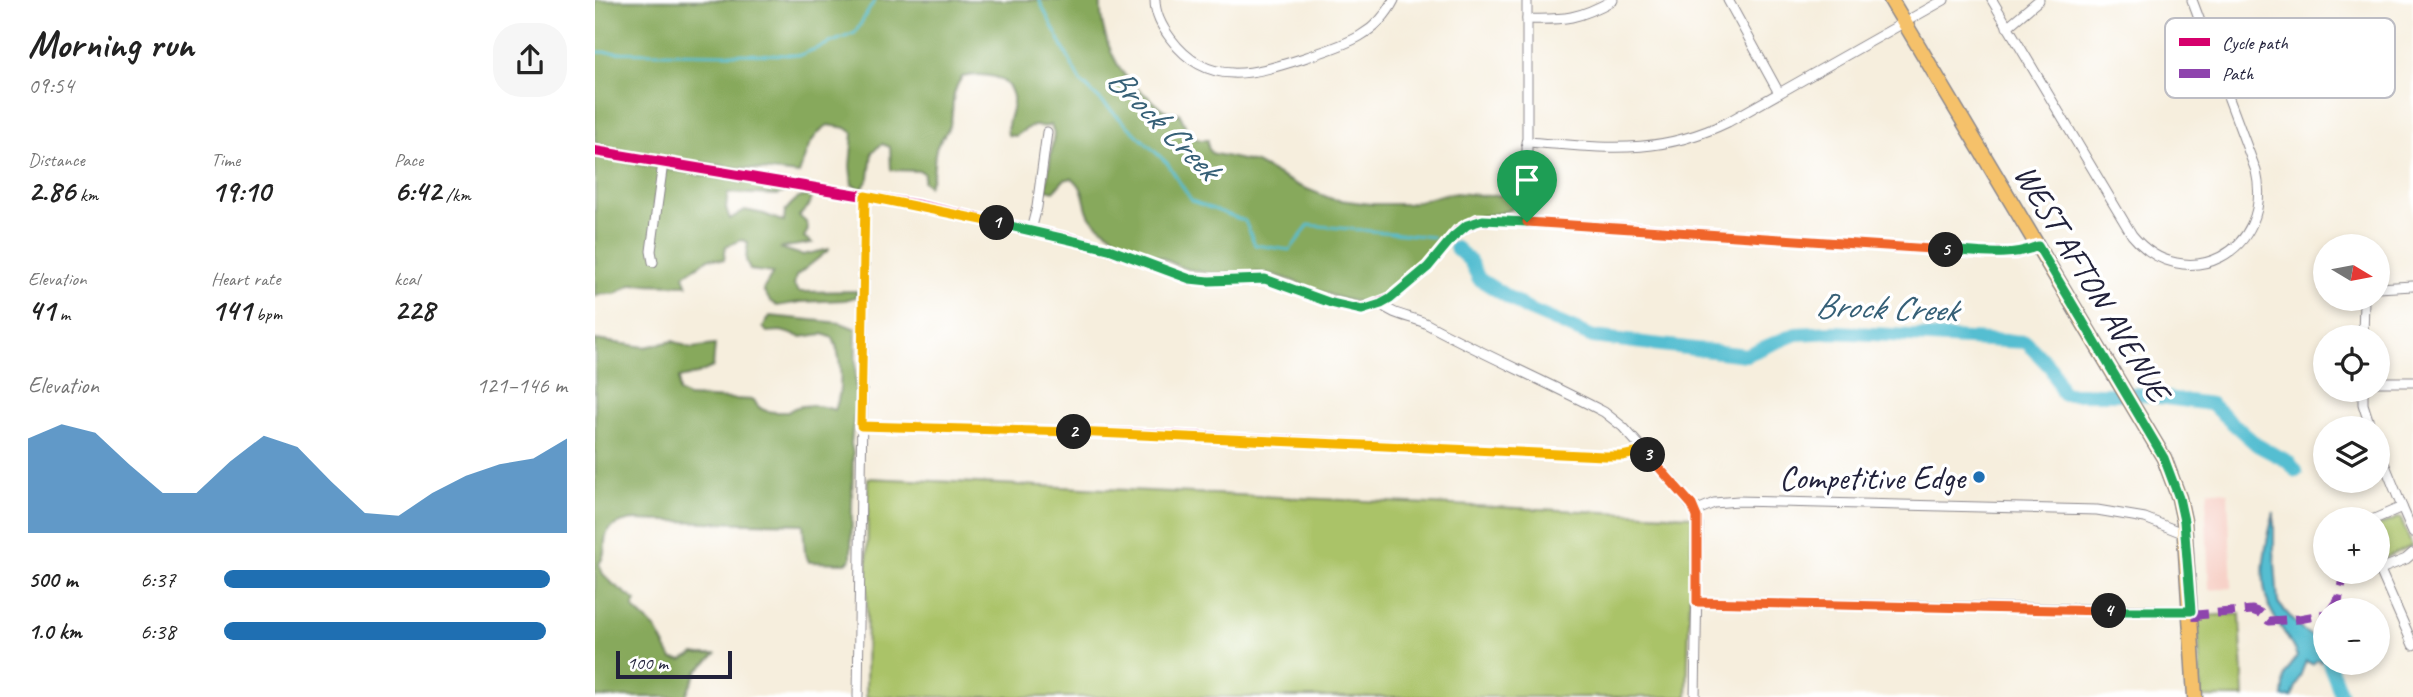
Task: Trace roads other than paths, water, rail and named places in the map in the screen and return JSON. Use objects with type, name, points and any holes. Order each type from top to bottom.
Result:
[{"type":"main road","name":"WEST AFTON AVENUE","points":[[1891,0],[2164,458],[2179,498],[2185,534],[2195,697]]},
{"type":"street","points":[[1154,0],[1162,26],[1186,55],[1209,68],[1239,74],[1266,70],[1356,40],[1376,26],[1394,0]]},
{"type":"street","points":[[1527,0],[1527,222]]},
{"type":"street","points":[[1527,19],[1555,20],[1579,16],[1613,0]]},
{"type":"street","points":[[1728,0],[1779,93]]},
{"type":"street","points":[[1526,142],[1621,149],[1661,145],[1709,131],[1944,0]]},
{"type":"street","points":[[2007,27],[2039,0]]},
{"type":"street","points":[[2192,0],[2199,18]]},
{"type":"street","points":[[1993,2],[2139,243],[2158,257],[2169,261],[2201,263],[2222,256],[2246,236],[2258,210],[2256,171],[2229,98]]},
{"type":"street","points":[[1031,230],[1039,197],[1047,132]]},
{"type":"street","points":[[595,151],[865,196],[1031,230],[1109,249],[1190,279],[1265,279],[1343,307],[1362,310],[1381,304],[1428,267],[1467,225],[1483,220],[1984,253],[2015,253],[2038,246]]},
{"type":"street","points":[[653,262],[651,251],[663,163]]},
{"type":"street","points":[[858,697],[865,196]]},
{"type":"street","points":[[2391,287],[2413,286]]},
{"type":"street","points":[[1381,304],[1395,314],[1423,322],[1459,343],[1604,412],[1623,427],[1695,511],[1698,524],[1695,697]]},
{"type":"street","points":[[2390,382],[2413,382]]},
{"type":"street","points":[[861,426],[1145,434],[1604,456],[1622,456],[1645,451]]},
{"type":"street","points":[[2390,478],[2413,532]]},
{"type":"street","points":[[1695,511],[1714,503],[1738,501],[2097,510],[2145,518],[2185,534]]},
{"type":"street","points":[[2390,513],[2402,508]]},
{"type":"street","points":[[2390,566],[2413,553]]},
{"type":"street","points":[[2383,584],[2413,645]]},
{"type":"street","points":[[1697,602],[2191,611]]},
{"type":"water","points":[[2274,512],[2278,603],[2302,630],[2313,637],[2313,663],[2306,661],[2292,697],[2283,697],[2285,675],[2297,656],[2275,618],[2265,593],[2264,566]]},
{"type":"waterway","name":"Brock Creek","points":[[595,52],[800,55],[855,33],[875,0]]},
{"type":"waterway","name":"Brock Creek","points":[[1039,0],[1080,81],[1167,163],[1192,201],[1245,221],[1255,245],[1290,250],[1309,225],[1433,237]]},
{"type":"waterway","name":"Brock Creek","points":[[1456,248],[1470,261],[1479,279],[1527,309],[1593,337],[1746,355],[1796,334],[1834,332],[2026,342],[2051,368],[2063,394],[2136,394],[2211,404],[2257,445],[2289,462],[2296,471]]},
{"type":"waterway","points":[[2334,675],[2342,697]]},
{"type":"place","name":"Competitive Edge","points":[[1979,477]]}]
